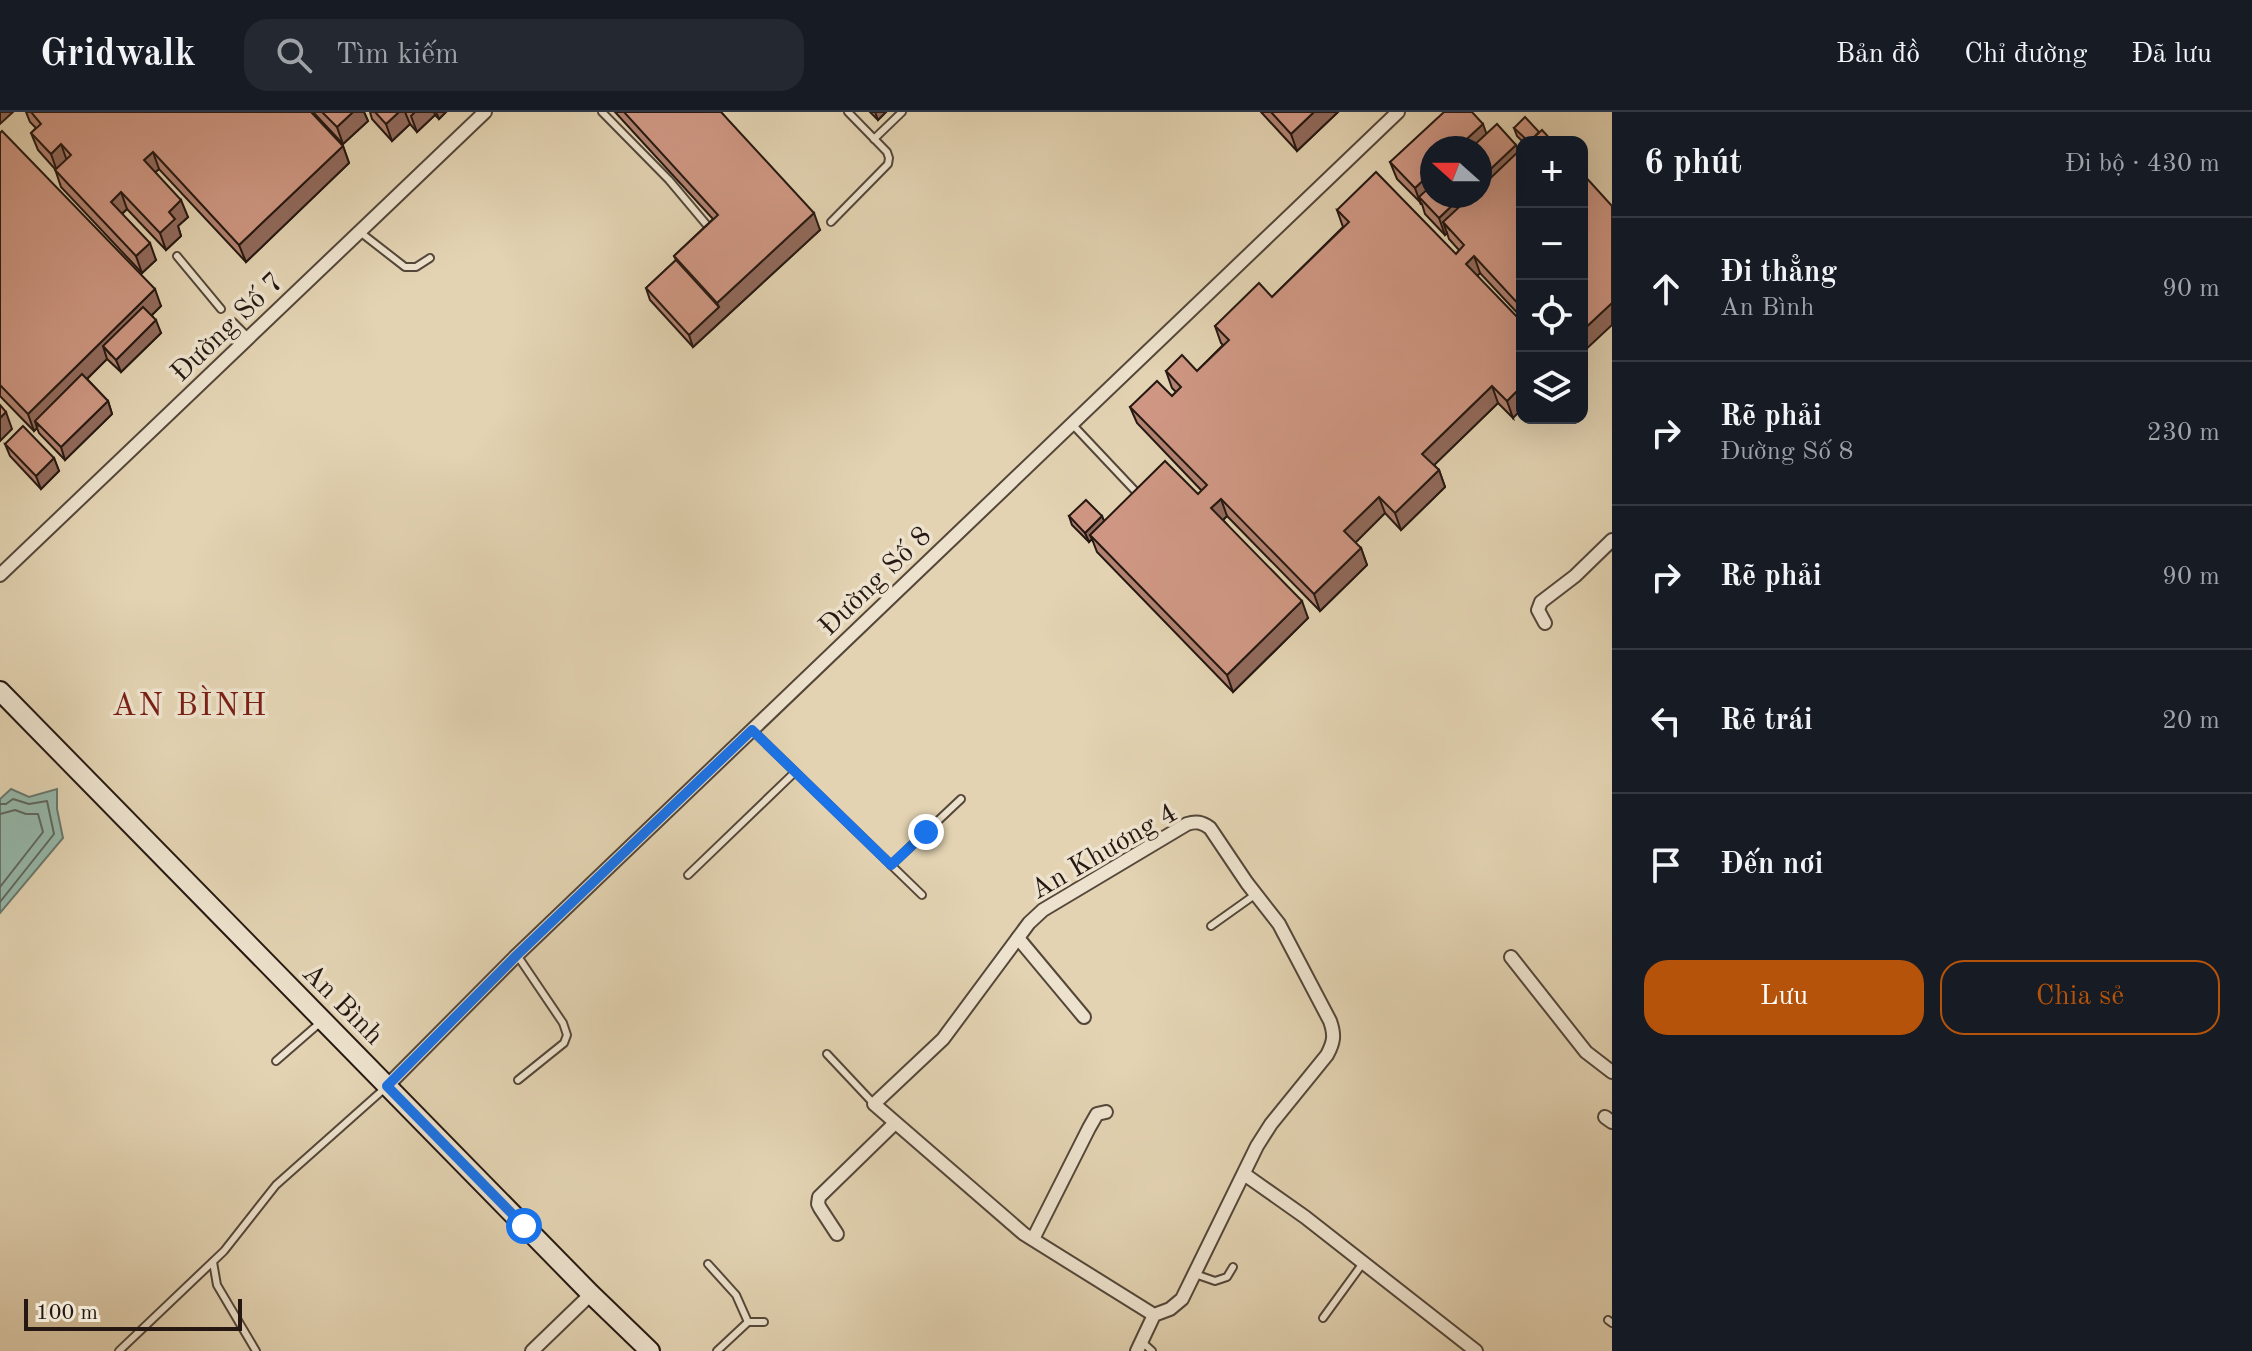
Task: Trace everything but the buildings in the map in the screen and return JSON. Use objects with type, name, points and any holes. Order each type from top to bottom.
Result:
[{"type":"main road","name":"An Bình","points":[[0,691],[650,1351]]},
{"type":"street","name":"Đường Số 7","points":[[0,575],[485,112]]},
{"type":"street","name":"Đường Số 8","points":[[387,1086],[517,955],[1398,112]]},
{"type":"street","points":[[1545,623],[1538,610],[1541,602],[1575,576],[1612,540]]},
{"type":"street","name":"An Khương 4","points":[[874,1104],[943,1039],[1029,923],[1043,910],[1187,824],[1203,822],[1210,828],[1279,924],[1335,1035],[1327,1055],[1257,1146],[1182,1299],[1170,1309],[1154,1315],[1139,1346]]},
{"type":"street","points":[[1018,938],[1084,1017]]},
{"type":"street","points":[[1511,957],[1586,1052],[1612,1072]]},
{"type":"street","points":[[874,1104],[1014,1226],[1154,1315]]},
{"type":"street","points":[[1033,1239],[1097,1114],[1106,1112]]},
{"type":"street","points":[[837,1234],[818,1204],[819,1197],[895,1123]]},
{"type":"street","points":[[1244,1174],[1305,1217],[1476,1351]]},
{"type":"street","points":[[532,1351],[591,1294]]},
{"type":"lane","points":[[602,112],[669,180],[715,235]]},
{"type":"lane","points":[[831,222],[888,164],[889,158],[887,152],[848,112]]},
{"type":"lane","points":[[874,139],[902,112]]},
{"type":"lane","points":[[360,232],[405,267],[416,267],[430,258]]},
{"type":"lane","points":[[177,256],[221,309]]},
{"type":"lane","points":[[233,322],[249,338]]},
{"type":"lane","points":[[1072,424],[1141,497]]},
{"type":"lane","points":[[752,730],[922,895]]},
{"type":"lane","points":[[688,875],[795,772]]},
{"type":"lane","points":[[891,865],[961,799]]},
{"type":"lane","points":[[1211,926],[1256,894]]},
{"type":"lane","points":[[517,955],[563,1023],[567,1035],[564,1043],[518,1080]]},
{"type":"lane","points":[[276,1061],[322,1021]]},
{"type":"lane","points":[[827,1054],[874,1104]]},
{"type":"lane","points":[[119,1351],[213,1262],[276,1185],[387,1086]]},
{"type":"lane","points":[[213,1262],[217,1285],[256,1351]]},
{"type":"lane","points":[[1323,1318],[1363,1263]]},
{"type":"lane","points":[[708,1264],[736,1295],[748,1322]]},
{"type":"lane","points":[[1195,1274],[1215,1281],[1227,1277],[1233,1267]]},
{"type":"lane","points":[[717,1351],[748,1322],[764,1322]]},
{"type":"lane","points":[[1139,1346],[1152,1351]]},
{"type":"water","points":[[11,789],[29,797],[57,789],[57,809],[63,838],[0,913],[0,799]]},
{"type":"district","name":"AN BÌNH","points":[[190,704]]},
{"type":"route","points":[[524,1226],[387,1086],[517,955],[752,730],[891,865],[926,832]]}]
